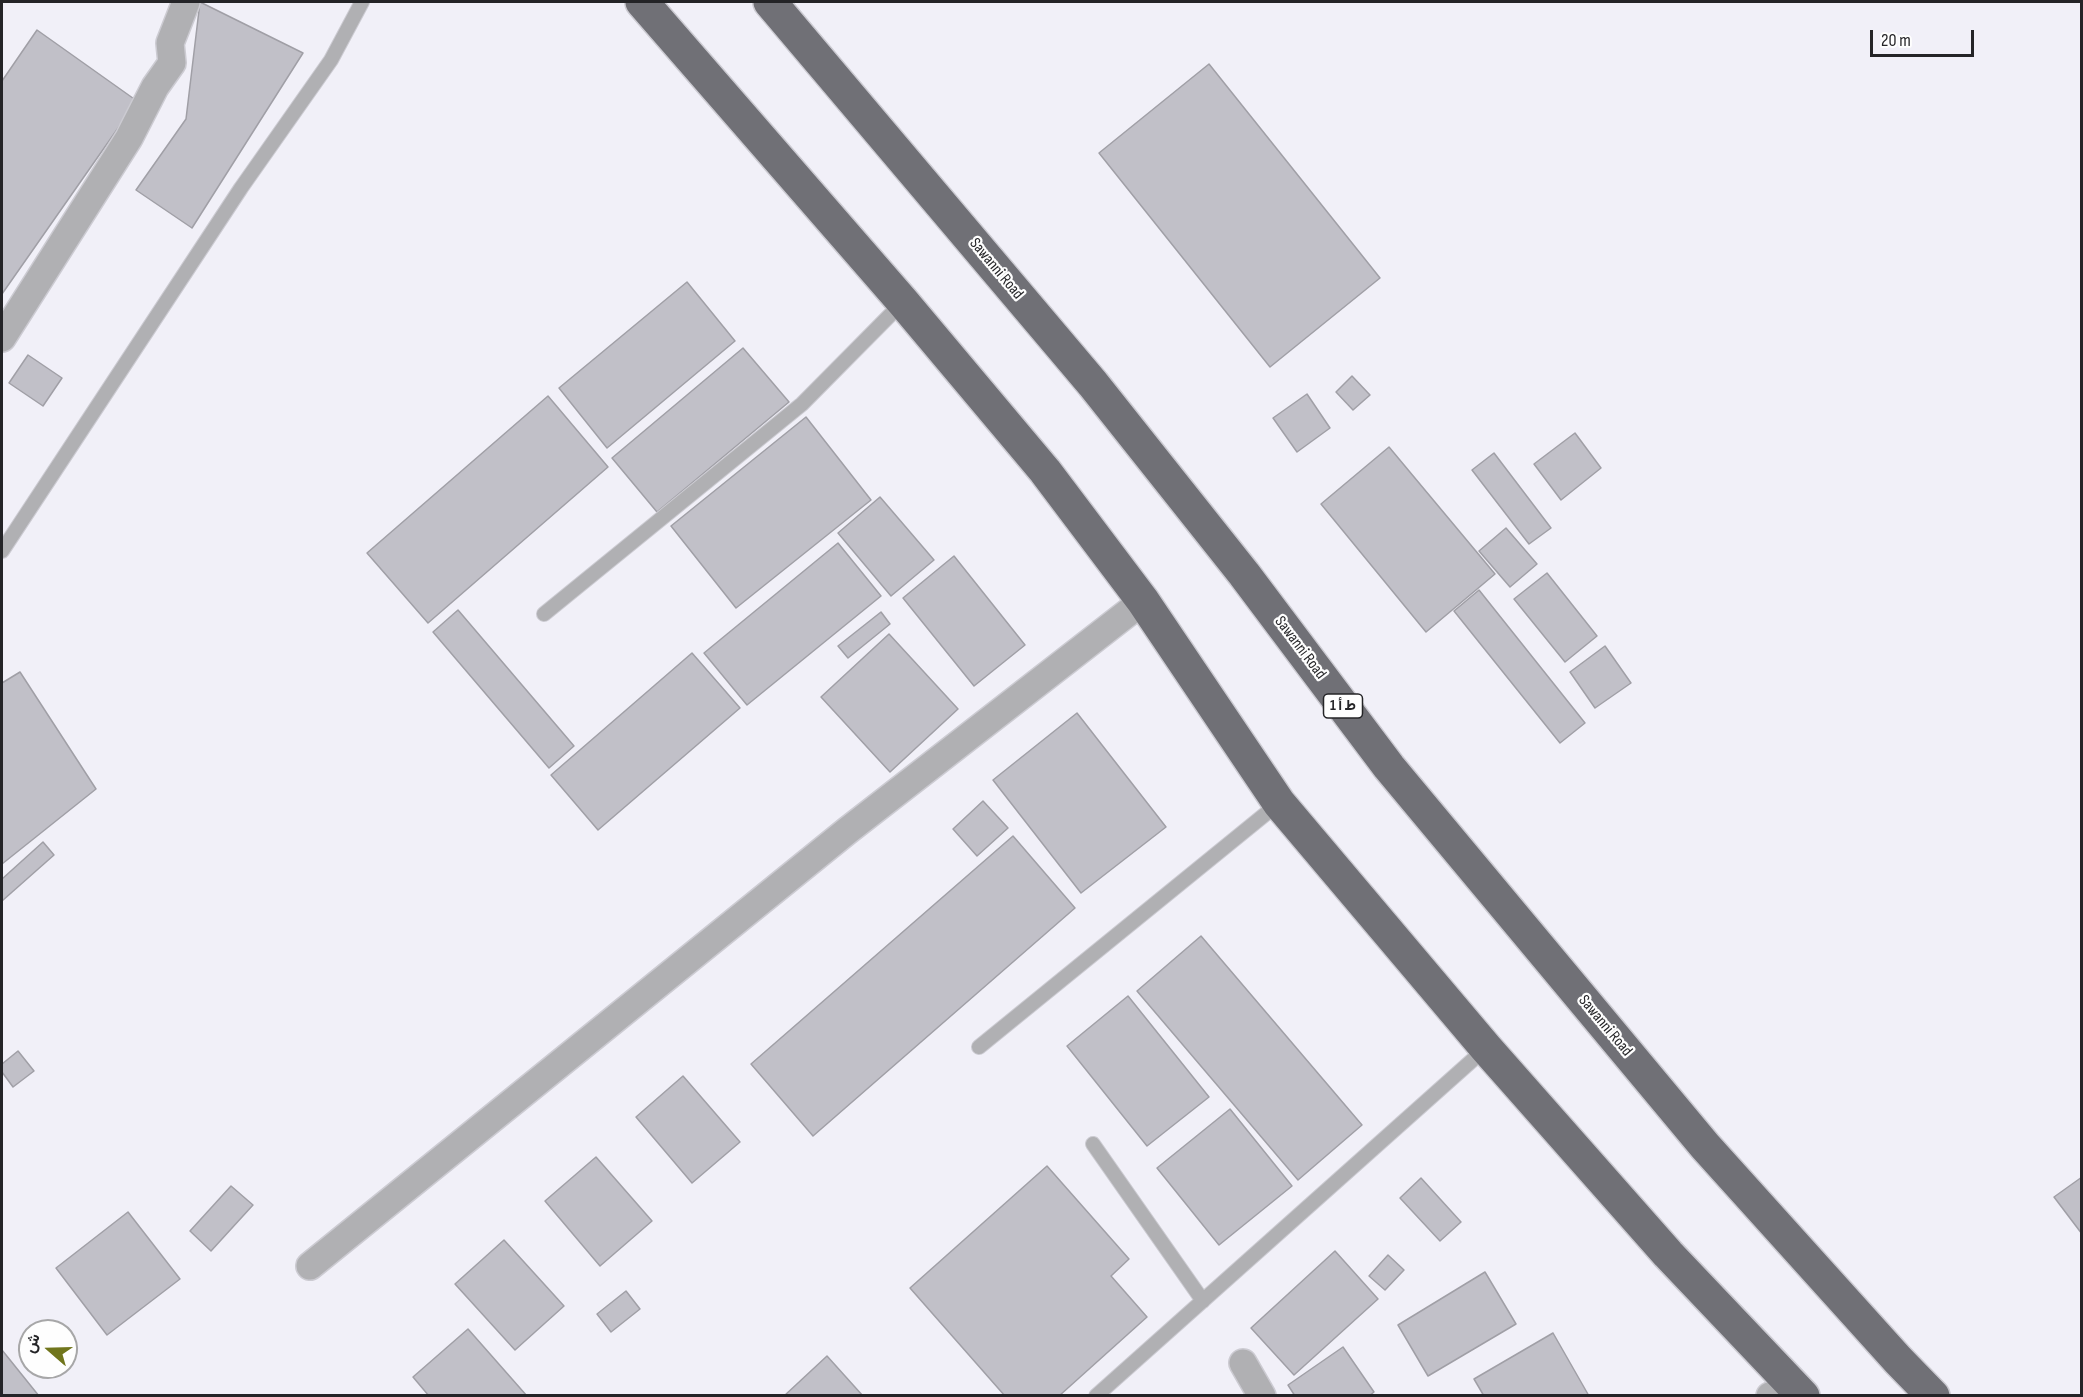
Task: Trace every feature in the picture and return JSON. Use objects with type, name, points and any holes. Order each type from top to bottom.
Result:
[{"type":"highway","points":[[642,2],[903,302],[1045,471],[1143,602],[1279,803],[1486,1048],[1789,1392]]},
{"type":"highway","name":"Sawanni Road","points":[[770,2],[1093,384],[1244,574],[1404,785],[1705,1146],[1933,1395]]},
{"type":"street","points":[[2,338],[129,138],[155,87],[172,63],[170,43],[186,2]]},
{"type":"street","points":[[310,1266],[847,831],[1143,602]]},
{"type":"street","points":[[1244,1363],[1262,1395]]},
{"type":"lane","points":[[2,551],[241,188],[331,60],[362,2]]},
{"type":"lane","points":[[544,614],[802,404],[903,302]]},
{"type":"lane","points":[[979,1047],[1279,803]]},
{"type":"lane","points":[[1096,1395],[1486,1048]]},
{"type":"lane","points":[[1093,1144],[1203,1301]]},
{"type":"building","points":[[200,2],[303,53],[192,228],[136,190],[186,119]]},
{"type":"building","points":[[37,30],[137,101],[2,294],[2,81]]},
{"type":"building","points":[[1209,64],[1380,278],[1270,367],[1099,153]]},
{"type":"building","points":[[687,282],[735,341],[607,448],[559,388]]},
{"type":"building","points":[[743,348],[789,402],[657,512],[612,458]]},
{"type":"building","points":[[28,355],[62,378],[43,406],[9,383]]},
{"type":"building","points":[[1352,376],[1370,395],[1353,410],[1336,392]]},
{"type":"building","points":[[1307,394],[1330,428],[1297,452],[1273,418]]},
{"type":"building","points":[[548,396],[608,467],[428,623],[367,553]]},
{"type":"building","points":[[806,417],[871,500],[736,608],[671,526]]},
{"type":"building","points":[[1575,433],[1601,468],[1561,500],[1534,464]]},
{"type":"building","points":[[1389,447],[1495,574],[1426,632],[1321,504]]},
{"type":"building","points":[[1494,453],[1551,528],[1529,544],[1472,470]]},
{"type":"building","points":[[880,497],[934,560],[891,596],[838,533]]},
{"type":"building","points":[[1506,528],[1537,564],[1510,587],[1479,551]]},
{"type":"building","points":[[838,543],[881,596],[747,705],[704,653]]},
{"type":"building","points":[[954,556],[1025,645],[974,686],[903,598]]},
{"type":"building","points":[[1547,573],[1597,636],[1565,662],[1514,599]]},
{"type":"building","points":[[1479,590],[1585,723],[1560,743],[1454,611]]},
{"type":"building","points":[[458,610],[574,746],[549,768],[433,632]]},
{"type":"building","points":[[881,612],[890,624],[848,658],[838,646]]},
{"type":"building","points":[[889,634],[958,709],[890,772],[821,697]]},
{"type":"building","points":[[1605,646],[1631,683],[1595,708],[1570,672]]},
{"type":"building","points":[[692,653],[740,708],[598,830],[551,775]]},
{"type":"building","points":[[20,672],[96,789],[2,864],[2,683]]},
{"type":"building","points":[[1077,713],[1166,827],[1081,893],[993,780]]},
{"type":"building","points":[[983,801],[1008,828],[977,856],[953,829]]},
{"type":"building","points":[[1013,836],[1075,908],[813,1136],[751,1064]]},
{"type":"building","points":[[43,842],[54,855],[2,901],[2,879]]},
{"type":"building","points":[[1201,936],[1362,1125],[1298,1180],[1137,991]]},
{"type":"building","points":[[1128,996],[1209,1097],[1147,1146],[1067,1046]]},
{"type":"building","points":[[18,1051],[34,1071],[13,1087],[2,1072],[2,1064]]},
{"type":"building","points":[[683,1076],[740,1142],[692,1183],[636,1117]]},
{"type":"building","points":[[1230,1109],[1292,1186],[1219,1245],[1157,1168]]},
{"type":"building","points":[[596,1157],[652,1221],[600,1266],[545,1201]]},
{"type":"building","points":[[1047,1166],[1129,1259],[1111,1276],[1147,1317],[1059,1396],[1005,1396],[910,1288]]},
{"type":"building","points":[[2082,1177],[2082,1234],[2054,1197]]},
{"type":"building","points":[[1421,1178],[1461,1222],[1440,1241],[1400,1198]]},
{"type":"building","points":[[231,1186],[253,1205],[211,1251],[190,1231]]},
{"type":"building","points":[[128,1212],[180,1279],[107,1335],[56,1268]]},
{"type":"building","points":[[504,1240],[564,1306],[515,1350],[455,1284]]},
{"type":"building","points":[[1335,1251],[1378,1299],[1294,1375],[1251,1328]]},
{"type":"building","points":[[1388,1255],[1404,1270],[1385,1290],[1369,1276]]},
{"type":"building","points":[[1485,1272],[1516,1324],[1428,1376],[1398,1325]]},
{"type":"building","points":[[626,1291],[640,1309],[611,1332],[597,1314]]},
{"type":"building","points":[[468,1329],[527,1396],[429,1396],[413,1377]]},
{"type":"building","points":[[1553,1333],[1589,1396],[1484,1396],[1474,1379]]},
{"type":"building","points":[[1343,1347],[1374,1392],[1369,1396],[1295,1396],[1288,1385]]},
{"type":"building","points":[[2,1350],[18,1370],[18,1379],[25,1379],[39,1396],[2,1396]]},
{"type":"building","points":[[827,1356],[863,1396],[784,1396]]}]
